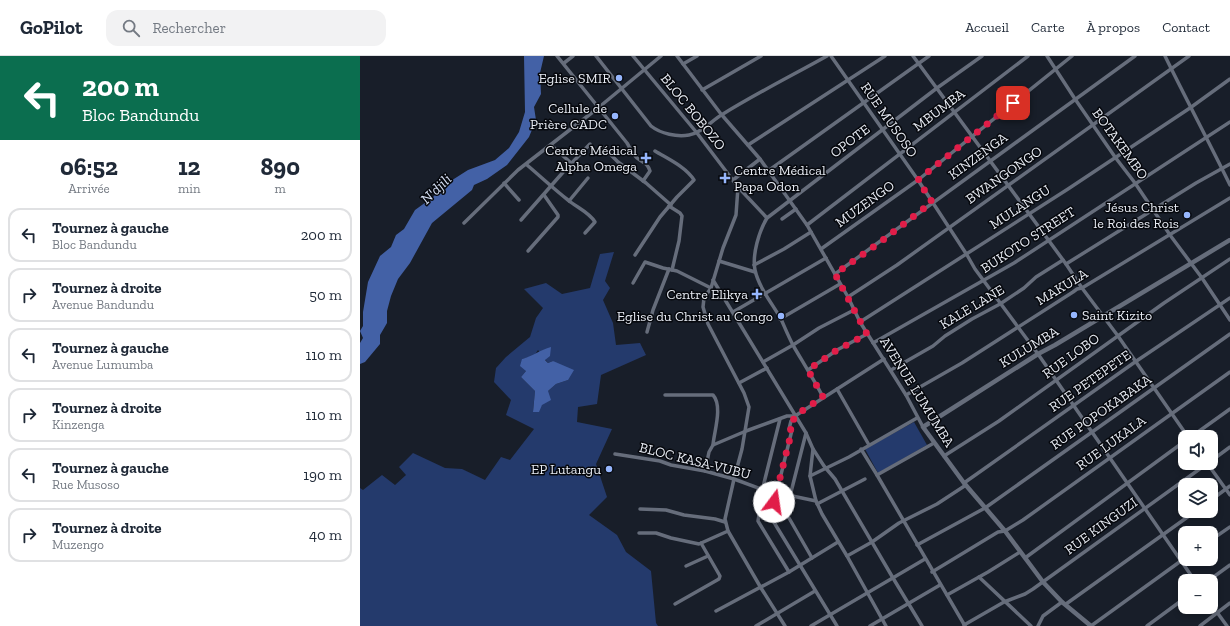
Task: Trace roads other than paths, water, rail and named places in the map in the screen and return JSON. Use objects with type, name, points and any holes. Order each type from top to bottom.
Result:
[{"type":"street","points":[[558,56],[627,143],[635,156],[649,166],[650,171],[643,181]]},
{"type":"street","points":[[564,63],[573,56]]},
{"type":"street","points":[[596,56],[654,128],[672,135],[689,135],[696,132],[721,114],[827,56]]},
{"type":"street","name":"BLOC BOBOZO","points":[[633,56],[696,132],[738,187],[767,218]]},
{"type":"street","points":[[464,223],[518,170],[598,108],[661,56]]},
{"type":"street","name":"AVENUE LUMUMBA","points":[[677,56],[721,114],[760,159],[807,225],[848,297],[860,322],[906,395],[917,418],[934,443],[965,484],[1005,531],[1043,582],[1064,603],[1091,626]]},
{"type":"street","points":[[683,64],[696,56]]},
{"type":"street","points":[[702,90],[762,56]]},
{"type":"street","name":"RUE MUSOSO","points":[[831,56],[918,180],[975,269],[1038,354],[1091,433],[1178,553]]},
{"type":"street","points":[[748,145],[885,56]]},
{"type":"street","points":[[913,56],[1066,264],[1183,430]]},
{"type":"street","points":[[768,171],[929,56]]},
{"type":"street","name":"OPOTE","points":[[767,218],[937,88],[982,56]]},
{"type":"street","name":"MBUMBA","points":[[807,225],[1028,56]]},
{"type":"street","name":"BOTAKEMBO","points":[[1047,56],[1115,157],[1191,262],[1230,320]]},
{"type":"street","name":"MUZENGO","points":[[821,249],[918,180],[1072,56]]},
{"type":"street","name":"KINZENGA","points":[[835,274],[883,240],[932,202],[1135,56]]},
{"type":"street","points":[[1165,56],[1230,185]]},
{"type":"street","name":"BWANGONGO","points":[[848,297],[1008,186],[1189,56]]},
{"type":"street","name":"MULANGU","points":[[860,322],[967,255],[1190,108],[1230,79]]},
{"type":"street","name":"BUKOTO STREET","points":[[873,343],[984,281],[1230,122]]},
{"type":"street","points":[[521,220],[571,163],[590,144]]},
{"type":"street","points":[[551,145],[571,163]]},
{"type":"street","points":[[604,148],[618,162],[643,181],[682,216],[679,241],[670,270],[653,310],[647,332]]},
{"type":"street","points":[[634,255],[660,217],[694,180],[686,171],[655,151]]},
{"type":"street","points":[[733,180],[760,159]]},
{"type":"street","points":[[527,164],[551,186],[594,220],[585,233]]},
{"type":"street","points":[[1066,264],[1196,183],[1230,164]]},
{"type":"street","points":[[569,201],[588,178]]},
{"type":"street","points":[[504,183],[519,200]]},
{"type":"street","points":[[738,187],[736,215],[711,288],[704,298],[703,307],[708,324],[739,383],[749,407],[746,431],[725,519],[728,531],[785,626]]},
{"type":"street","points":[[528,250],[558,217],[544,195]]},
{"type":"street","name":"MAKULA","points":[[906,395],[962,363],[1077,289],[1082,288],[1230,198]]},
{"type":"street","points":[[782,219],[796,209]]},
{"type":"street","points":[[767,218],[758,235],[754,265],[755,272],[780,318],[793,346],[823,397]]},
{"type":"street","points":[[754,265],[811,232]]},
{"type":"street","name":"KULUMBA","points":[[923,427],[1038,354],[1230,240]]},
{"type":"street","points":[[733,312],[826,258]]},
{"type":"street","name":"KALE LANE","points":[[891,370],[933,346],[950,332],[1000,304],[1024,288],[1036,277],[1063,260]]},
{"type":"street","name":"RUE LOBO","points":[[944,456],[998,421],[1118,336],[1230,260]]},
{"type":"street","points":[[719,261],[755,272]]},
{"type":"street","points":[[633,283],[645,262],[685,274],[711,288]]},
{"type":"street","points":[[713,280],[806,433],[813,449],[842,490],[922,626]]},
{"type":"street","points":[[780,318],[840,284]]},
{"type":"street","name":"RUE PETEPETE","points":[[847,556],[903,522],[937,504],[1136,362],[1230,298]]},
{"type":"street","points":[[763,362],[793,346],[819,328],[854,310]]},
{"type":"street","points":[[808,370],[842,347],[867,334]]},
{"type":"street","name":"RUE POPOKABAKA","points":[[917,545],[985,508],[1230,334]]},
{"type":"street","points":[[837,626],[772,518],[776,493],[792,430],[789,429],[791,421],[795,416],[884,359]]},
{"type":"street","points":[[739,383],[766,368]]},
{"type":"street","name":"RUE LUKALA","points":[[932,572],[998,532],[1005,531],[1023,520],[1170,413],[1230,372]]},
{"type":"street","points":[[837,389],[869,445]]},
{"type":"street","points":[[665,395],[714,395],[716,398],[718,417],[713,445],[709,452],[705,471]]},
{"type":"street","points":[[1199,430],[1230,409]]},
{"type":"street","points":[[713,445],[787,416],[795,416]]},
{"type":"street","points":[[810,476],[917,418]]},
{"type":"street","points":[[780,419],[764,483],[758,521],[789,572]]},
{"type":"street","points":[[806,433],[786,513],[812,558]]},
{"type":"street","points":[[877,475],[934,443]]},
{"type":"street","points":[[1025,558],[1178,446]]},
{"type":"street","name":"RUE KINGUZI","points":[[1218,456],[1230,447]]},
{"type":"street","points":[[813,449],[810,476],[816,503],[886,626]]},
{"type":"street","points":[[861,449],[932,572],[965,625]]},
{"type":"street","name":"BLOC KASA-VUBU","points":[[615,454],[660,460],[671,465],[705,471],[734,479],[764,490],[816,503]]},
{"type":"street","name":"RUE KINGUZI","points":[[965,625],[1004,602],[1025,594],[1198,470]]},
{"type":"street","points":[[1213,470],[1230,495]]},
{"type":"street","points":[[816,503],[865,479]]},
{"type":"street","points":[[1218,495],[1230,486]]},
{"type":"street","points":[[640,509],[666,510],[684,515],[726,522]]},
{"type":"street","points":[[1038,626],[1043,616],[1164,535],[1187,518]]},
{"type":"street","points":[[1218,535],[1230,527]]},
{"type":"street","points":[[639,533],[656,532],[671,538],[701,543],[728,531]]},
{"type":"street","points":[[716,611],[800,566],[838,542]]},
{"type":"street","points":[[675,604],[719,579],[720,576],[701,543]]},
{"type":"street","points":[[947,595],[1020,552]]},
{"type":"street","points":[[686,566],[708,556]]},
{"type":"street","points":[[811,626],[925,559]]},
{"type":"street","points":[[1091,626],[1178,564]]},
{"type":"street","points":[[1218,574],[1230,565]]},
{"type":"street","points":[[979,577],[1031,626]]},
{"type":"street","points":[[870,626],[940,585]]},
{"type":"street","points":[[756,626],[815,591]]},
{"type":"street","points":[[1147,626],[1178,603]]},
{"type":"street","points":[[1218,612],[1230,603]]},
{"type":"street","points":[[1200,626],[1216,614]]},
{"type":"street","points":[[1218,614],[1227,626]]},
{"type":"place","name":"Eglise SMIR","points":[[619,78]]},
{"type":"place","name":"Cellule de Prière CADC","points":[[615,116]]},
{"type":"place","name":"Centre Médical Alpha Omega","points":[[646,158]]},
{"type":"place","name":"Centre Médical Papa Odon","points":[[725,178]]},
{"type":"place","name":"Jésus Christ le Roi des Rois","points":[[1187,215]]},
{"type":"place","name":"Centre Elikya","points":[[757,294]]},
{"type":"place","name":"Saint Kizito","points":[[1074,315]]},
{"type":"place","name":"Eglise du Christ au Congo","points":[[781,316]]},
{"type":"place","name":"EP Lutangu","points":[[609,469]]},
{"type":"water label","name":"N'djili","points":[[436,189]]}]
